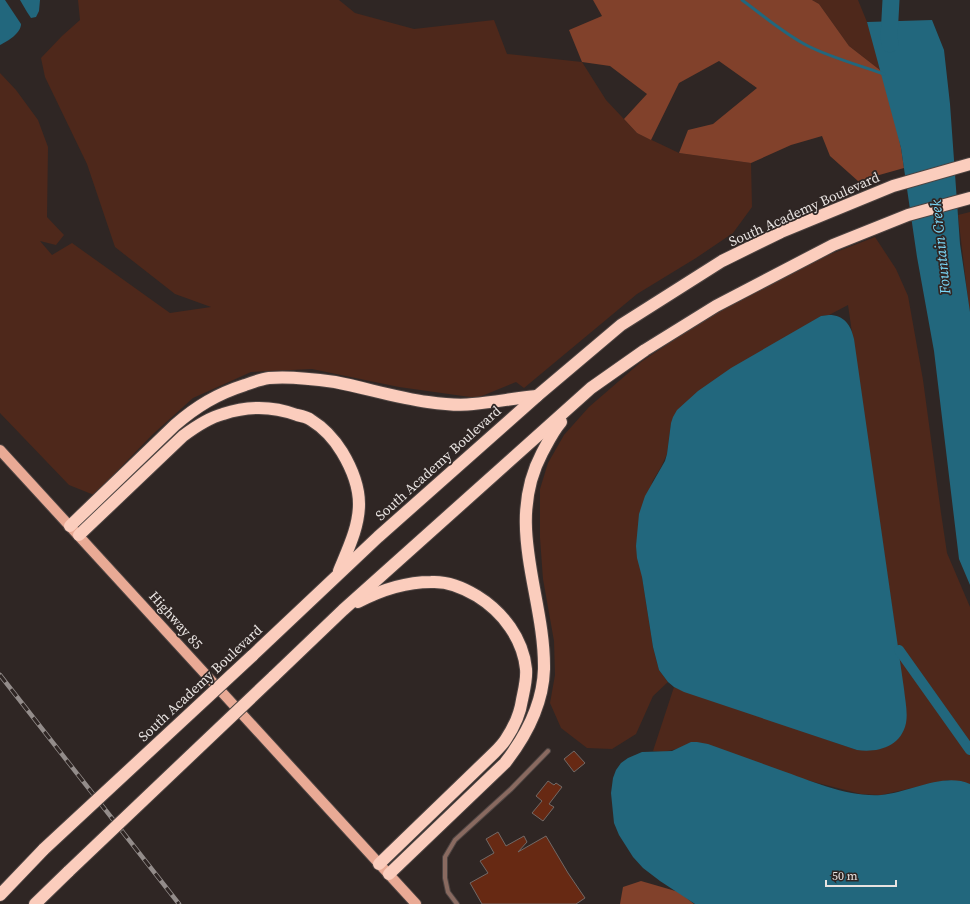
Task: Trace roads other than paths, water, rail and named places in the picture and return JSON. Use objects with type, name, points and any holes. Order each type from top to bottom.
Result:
[{"type":"highway","name":"South Academy Boulevard","points":[[0,895],[44,849],[378,537],[537,396],[621,325],[722,261],[781,232],[893,186],[970,164]]},
{"type":"highway","points":[[35,904],[343,610],[591,388],[645,350],[716,306],[805,259],[833,245],[908,215],[970,198]]},
{"type":"highway","points":[[74,530],[175,425],[192,410],[230,389],[268,378],[294,378],[335,382],[428,402],[451,404],[472,404],[537,396]]},
{"type":"highway","points":[[389,874],[505,763],[517,748],[526,733],[541,689],[544,670],[543,644],[527,548],[527,507],[530,485],[537,463],[554,431],[591,388]]},
{"type":"highway","points":[[74,530],[199,424],[221,414],[242,409],[263,408],[290,412],[310,419],[333,438],[347,459],[356,484],[359,504],[356,527],[338,575]]},
{"type":"highway","points":[[343,610],[374,594],[410,583],[432,582],[454,586],[470,592],[488,602],[502,616],[514,632],[523,652],[526,670],[525,688],[520,708],[514,725],[506,739],[494,753],[379,864]]},
{"type":"main road","name":"Highway 85","points":[[0,450],[416,904]]},
{"type":"lane","points":[[457,904],[448,892],[445,878],[445,857],[455,840],[548,751]]},
{"type":"water","points":[[0,0],[5,0],[21,24],[19,31],[16,34],[0,45]]},
{"type":"water","points":[[20,0],[40,0],[39,11],[36,17],[31,18]]},
{"type":"water","points":[[932,20],[944,50],[950,104],[960,244],[970,312],[970,585],[959,559],[934,351],[917,257],[901,148],[867,22]]},
{"type":"water","points":[[834,315],[843,319],[849,325],[854,339],[907,715],[903,731],[894,743],[880,749],[865,751],[857,750],[684,692],[668,682],[659,670],[653,647],[636,546],[639,514],[645,496],[665,461],[671,423],[677,410],[698,391],[731,368],[821,316]]},
{"type":"water","points":[[691,742],[708,744],[842,791],[868,795],[892,793],[926,784],[949,780],[970,784],[970,904],[695,904],[660,881],[643,868],[633,857],[619,835],[614,823],[611,793],[613,778],[616,770],[621,763],[628,758],[642,752],[672,751]]},
{"type":"waterway","points":[[742,0],[782,30],[808,46],[836,58],[884,74]]},
{"type":"waterway","name":"Fountain Creek","points":[[890,44],[891,0]]},
{"type":"waterway","points":[[899,650],[970,750]]},
{"type":"railway","points":[[0,675],[179,904]]}]
